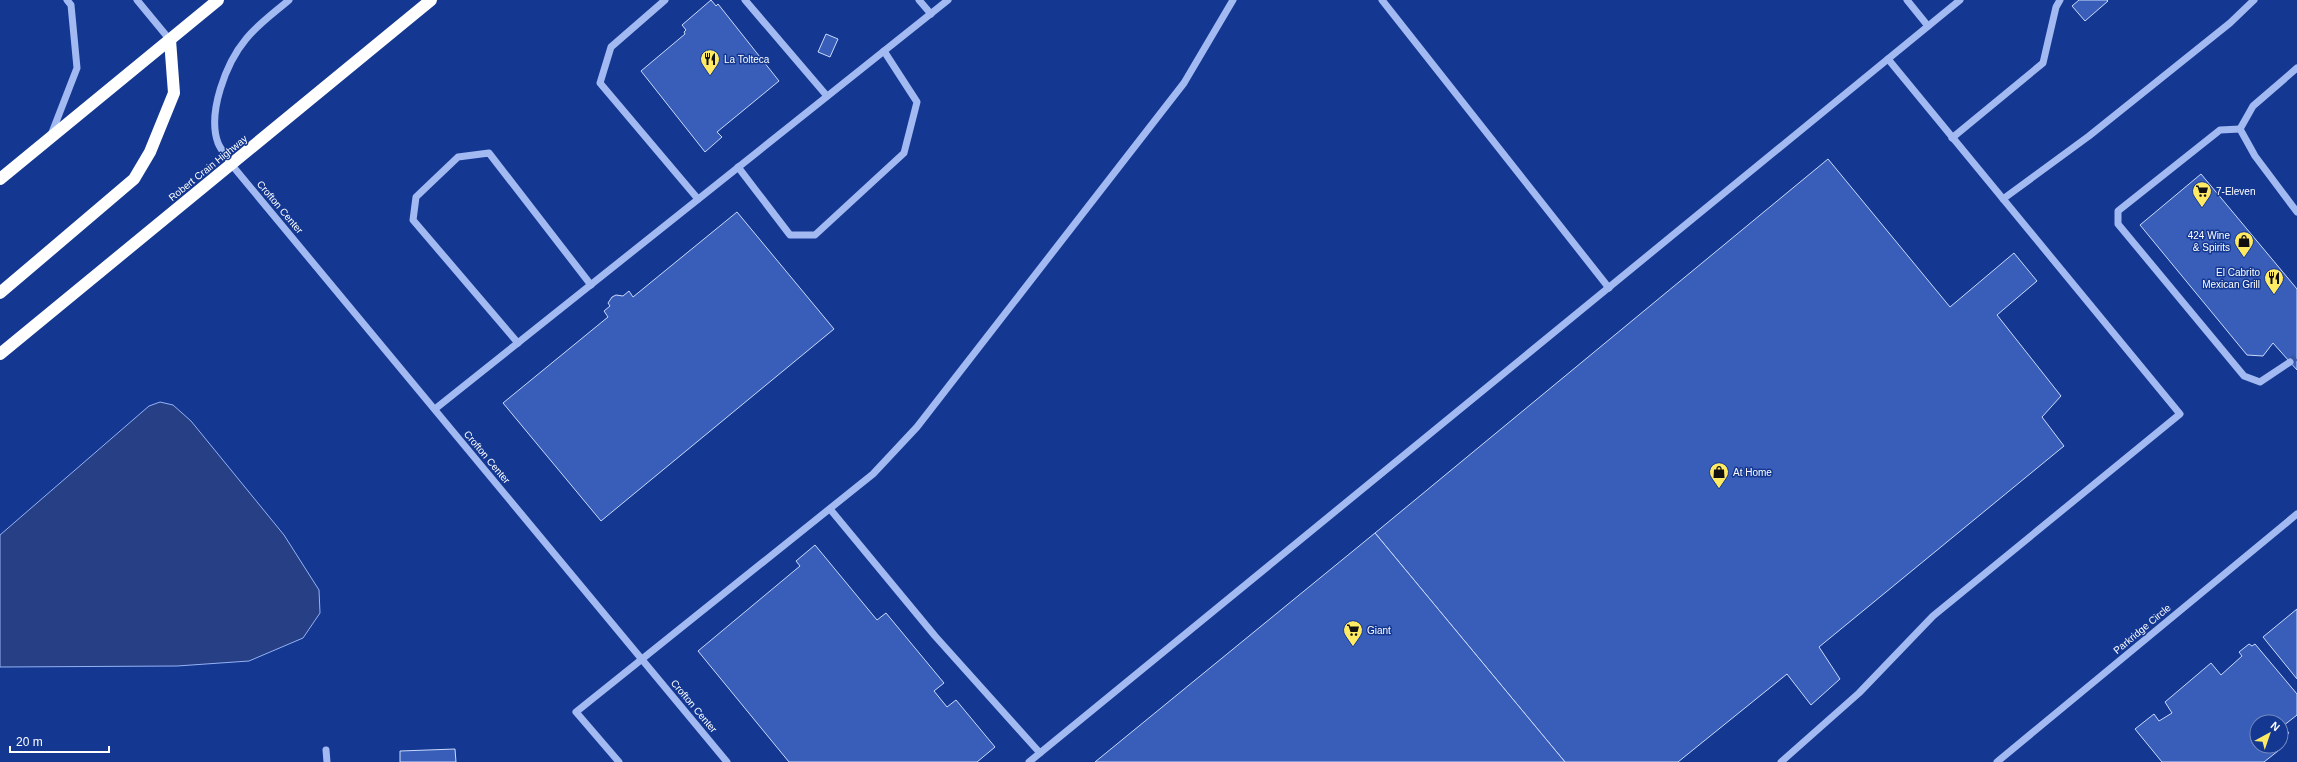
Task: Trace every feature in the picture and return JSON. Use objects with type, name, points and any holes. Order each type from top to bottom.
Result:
[{"type":"highway","points":[[0,179],[218,0]]},
{"type":"highway","name":"Robert Crain Highway","points":[[0,354],[431,0]]},
{"type":"highway","points":[[0,293],[134,179],[150,152],[174,93],[170,40]]},
{"type":"street","points":[[50,138],[77,68],[71,5],[67,0]]},
{"type":"street","points":[[137,0],[170,40]]},
{"type":"street","name":"Crofton Center","points":[[289,0],[246,39],[231,63],[219,94],[214,123],[218,143],[231,164],[727,762]]},
{"type":"street","points":[[665,0],[611,47],[600,83],[698,199]]},
{"type":"street","points":[[745,0],[827,96]]},
{"type":"street","points":[[919,0],[931,14]]},
{"type":"street","points":[[435,410],[948,0]]},
{"type":"street","points":[[619,762],[576,712],[873,474],[917,427],[1184,83],[1233,0]]},
{"type":"street","points":[[1382,0],[1609,288]]},
{"type":"street","points":[[1907,0],[1928,26]]},
{"type":"street","points":[[1029,762],[1960,0]]},
{"type":"street","points":[[1952,138],[2043,63],[2056,7],[2060,0]]},
{"type":"street","points":[[2003,200],[2101,126],[2230,23],[2254,1]]},
{"type":"street","points":[[738,167],[790,235],[815,235],[904,153],[917,102],[884,51]]},
{"type":"street","points":[[1781,762],[1859,694],[1933,616],[2180,414],[1888,59]]},
{"type":"street","points":[[2240,129],[2253,106],[2297,68]]},
{"type":"street","points":[[2240,129],[2255,156],[2297,212]]},
{"type":"street","points":[[2240,129],[2220,130],[2118,212],[2118,224],[2244,376],[2260,382],[2290,362]]},
{"type":"street","points":[[518,343],[413,220],[416,197],[458,157],[489,154],[591,285]]},
{"type":"street","points":[[830,509],[935,636],[1040,753]]},
{"type":"street","name":"Parkridge Circle","points":[[2000,761],[2297,514]]},
{"type":"street","points":[[326,750],[327,762]]},
{"type":"water","points":[[160,402],[173,405],[191,421],[284,535],[319,590],[320,613],[303,638],[249,661],[177,666],[0,667],[0,535],[149,406]]},
{"type":"building","name":"La Tolteca","points":[[711,0],[716,6],[718,4],[779,81],[717,132],[722,137],[705,152],[641,71],[685,34],[684,32],[686,30],[682,25]]},
{"type":"building","points":[[2079,0],[2108,1],[2085,21],[2072,6]]},
{"type":"building","points":[[826,34],[838,39],[830,57],[818,52]]},
{"type":"building","name":"At Home","points":[[1828,159],[1950,307],[2014,253],[2037,281],[1997,315],[2061,396],[2042,417],[2064,446],[1819,647],[1840,679],[1811,705],[1787,674],[1678,762],[1565,762],[1375,533]]},
{"type":"building","points":[[2201,174],[2297,289],[2297,370],[2273,343],[2263,356],[2247,355],[2140,225]]},
{"type":"building","points":[[737,212],[834,329],[601,521],[503,403],[608,317],[604,311],[610,306],[608,303],[612,297],[616,295],[623,296],[629,291],[633,297]]},
{"type":"building","name":"Giant","points":[[1375,533],[1565,762],[1095,762]]},
{"type":"building","points":[[815,545],[877,620],[886,613],[944,683],[934,691],[947,707],[956,700],[995,747],[977,762],[789,762],[698,651],[800,566],[796,561]]},
{"type":"building","points":[[2297,609],[2297,679],[2263,637]]},
{"type":"building","points":[[2249,644],[2252,646],[2255,644],[2297,694],[2297,715],[2289,721],[2289,714],[2249,714],[2249,754],[2274,754],[2264,762],[2162,762],[2135,729],[2154,714],[2159,721],[2172,713],[2165,702],[2211,663],[2221,675],[2242,656],[2239,652]]},
{"type":"building","points":[[455,749],[456,762],[400,762],[400,751]]},
{"type":"tunnel","points":[[2290,362],[2297,356]]},
{"type":"place","name":"La Tolteca","points":[[710,76]]},
{"type":"place","name":"7-Eleven","points":[[2202,208]]},
{"type":"place","name":"424 Wine & Spirits","points":[[2244,258]]},
{"type":"place","name":"El Cabrito Mexican Grill","points":[[2274,295]]},
{"type":"place","name":"At Home","points":[[1719,489]]},
{"type":"place","name":"Giant","points":[[1353,647]]}]
